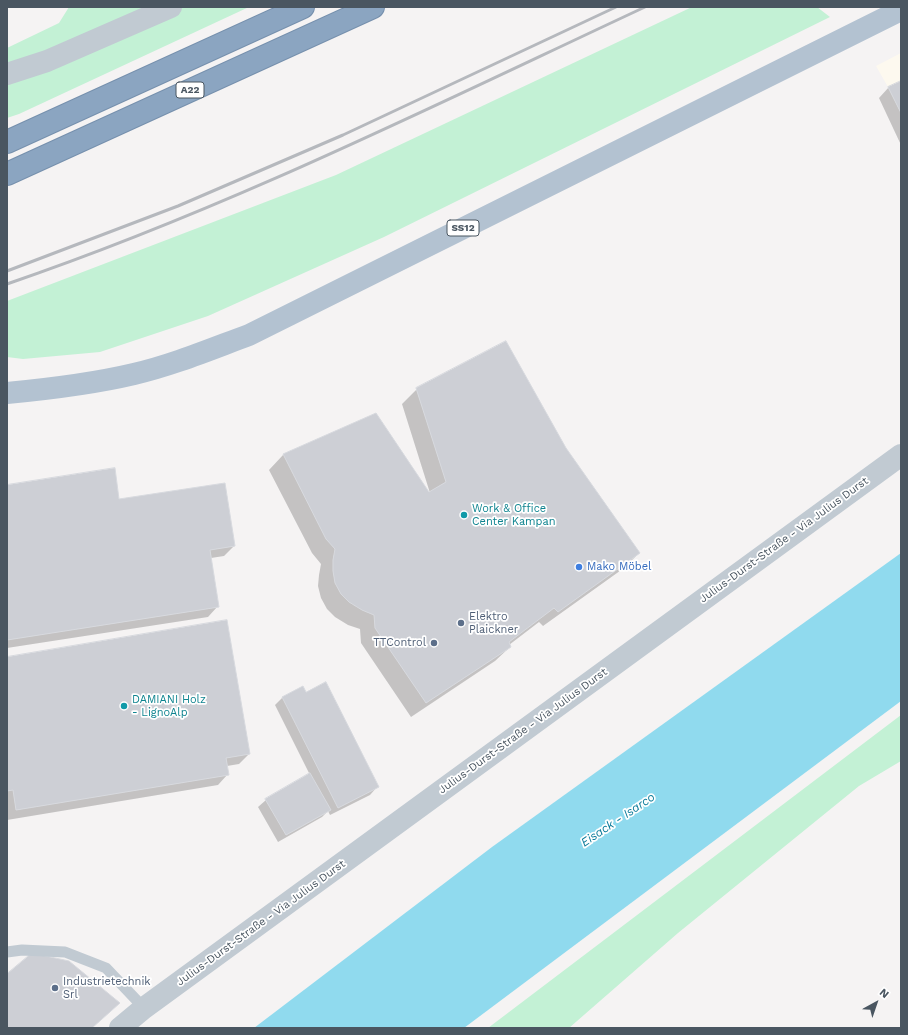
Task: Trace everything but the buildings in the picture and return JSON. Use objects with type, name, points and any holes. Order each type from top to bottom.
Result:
[{"type":"highway","name":"A22","points":[[7,142],[303,7]]},
{"type":"highway","name":"A22","points":[[7,174],[373,7]]},
{"type":"main road","name":"SS12","points":[[7,393],[71,386],[134,374],[186,358],[249,334],[901,10]]},
{"type":"street","points":[[7,74],[48,61],[165,9]]},
{"type":"street","name":"Julius-Durst-Straße - Via Julius Durst","points":[[120,1028],[144,1008],[901,455]]},
{"type":"lane","points":[[7,952],[22,950],[65,952],[106,968],[144,1008]]},
{"type":"shaded area","points":[[901,53],[901,113],[876,66]]},
{"type":"green space","points":[[69,7],[249,7],[19,114],[7,118],[7,48],[59,23]]},
{"type":"green space","points":[[692,7],[817,7],[830,17],[384,237],[208,316],[100,352],[23,359],[7,357],[7,301],[336,175]]},
{"type":"green space","points":[[901,715],[901,761],[859,786],[678,933],[569,1028],[488,1028]]},
{"type":"water","name":"Eisack - Isarco","points":[[901,553],[901,701],[464,1028],[254,1028],[492,847]]},
{"type":"railway","points":[[7,271],[178,206],[343,135],[616,7]]},
{"type":"railway","points":[[7,284],[89,255],[250,189],[409,118],[645,7]]},
{"type":"place","name":"Work & Office Center Kampan","points":[[464,515]]},
{"type":"place","name":"Mako Möbel","points":[[579,567]]},
{"type":"place","name":"Elektro Plaickner","points":[[461,623]]},
{"type":"place","name":"TTControl","points":[[434,643]]},
{"type":"place","name":"DAMIANI Holz - LignoAlp","points":[[124,706]]},
{"type":"place","name":"Industrietechnik Srl","points":[[55,988]]}]
